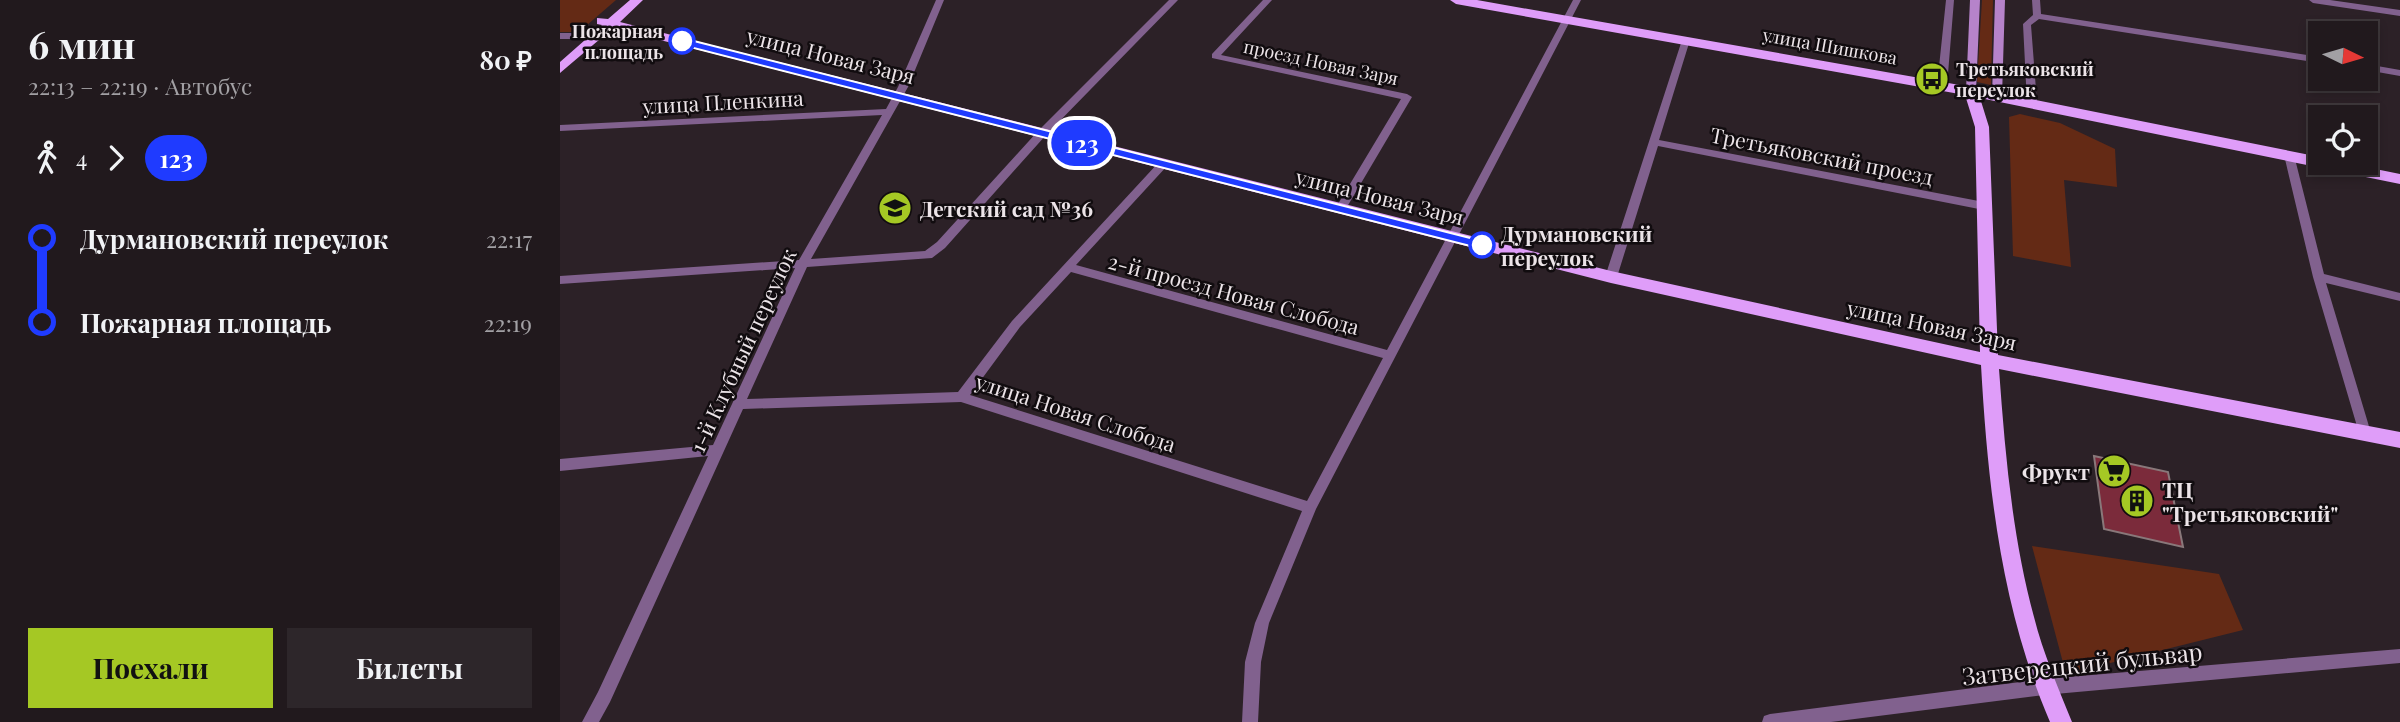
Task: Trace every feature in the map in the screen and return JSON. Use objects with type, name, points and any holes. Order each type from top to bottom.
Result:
[{"type":"main road","points":[[607,22],[625,0]]},
{"type":"main road","points":[[560,69],[588,39],[637,0]]},
{"type":"main road","name":"улица Шишкова","points":[[1456,0],[1971,91],[2308,159]]},
{"type":"main road","points":[[1975,0],[1969,82],[1982,127],[1988,360],[2007,552],[2024,625],[2045,687],[2061,722]]},
{"type":"main road","points":[[1982,127],[1997,96],[2000,0]]},
{"type":"main road","name":"улица Новая Заря","points":[[607,22],[1611,276],[1988,360],[2400,440]]},
{"type":"main road","points":[[560,56],[588,39]]},
{"type":"main road","name":"улица Шишкова","points":[[2378,174],[2400,179]]},
{"type":"street","name":"1-й Клубный переулок","points":[[590,722],[604,697],[803,263],[898,96],[940,0]]},
{"type":"street","points":[[560,280],[928,255],[941,245],[1042,132],[1174,0]]},
{"type":"street","name":"проезд Новая Заря","points":[[1268,0],[1215,56],[1407,97],[1340,209]]},
{"type":"street","points":[[1250,722],[1253,662],[1262,623],[1310,508],[1577,0]]},
{"type":"street","points":[[1942,86],[1947,0]]},
{"type":"street","points":[[2036,0],[2037,16]]},
{"type":"street","points":[[2313,0],[2400,13]]},
{"type":"street","points":[[2032,103],[2027,24],[2037,16],[2308,58]]},
{"type":"street","points":[[560,36],[588,39]]},
{"type":"street","points":[[1611,276],[1686,40]]},
{"type":"street","points":[[2378,69],[2400,73]]},
{"type":"street","name":"улица Пленкина","points":[[560,128],[887,112]]},
{"type":"street","name":"Третьяковский проезд","points":[[1654,142],[1984,206]]},
{"type":"street","points":[[2289,155],[2319,277],[2365,433]]},
{"type":"street","points":[[961,397],[1016,324],[1163,164]]},
{"type":"street","name":"2-й проезд Новая Слобода","points":[[1068,267],[1389,355]]},
{"type":"street","points":[[2319,277],[2400,297]]},
{"type":"street","name":"улица Новая Слобода","points":[[739,404],[961,397],[1310,508]]},
{"type":"street","points":[[560,465],[717,450]]},
{"type":"street","name":"Затверецкий бульвар","points":[[1770,722],[2045,687],[2400,656]]},
{"type":"shaded area","points":[[560,0],[616,0],[579,32],[560,32]]},
{"type":"shaded area","points":[[1982,0],[1993,0],[1991,85],[1977,82]]},
{"type":"shaded area","points":[[2020,114],[2060,123],[2115,149],[2117,187],[2064,180],[2071,267],[2013,256],[2009,117]]},
{"type":"shaded area","points":[[2032,546],[2219,574],[2243,630],[2066,674]]},
{"type":"building","name":"ТЦ \"Третьяковский\"","points":[[2094,456],[2168,472],[2183,547],[2104,529]]},
{"type":"bus line","name":"123","points":[[682,41],[1482,245]]},
{"type":"place","name":"Пожарная площадь","points":[[682,41]]},
{"type":"place","name":"Третьяковский переулок","points":[[1932,79]]},
{"type":"place","name":"Детский сад №36","points":[[895,208]]},
{"type":"place","name":"Дурмановский переулок","points":[[1482,245]]},
{"type":"place","name":"Фрукт","points":[[2114,471]]},
{"type":"place","name":"ТЦ \"Третьяковский\"","points":[[2137,501]]}]
